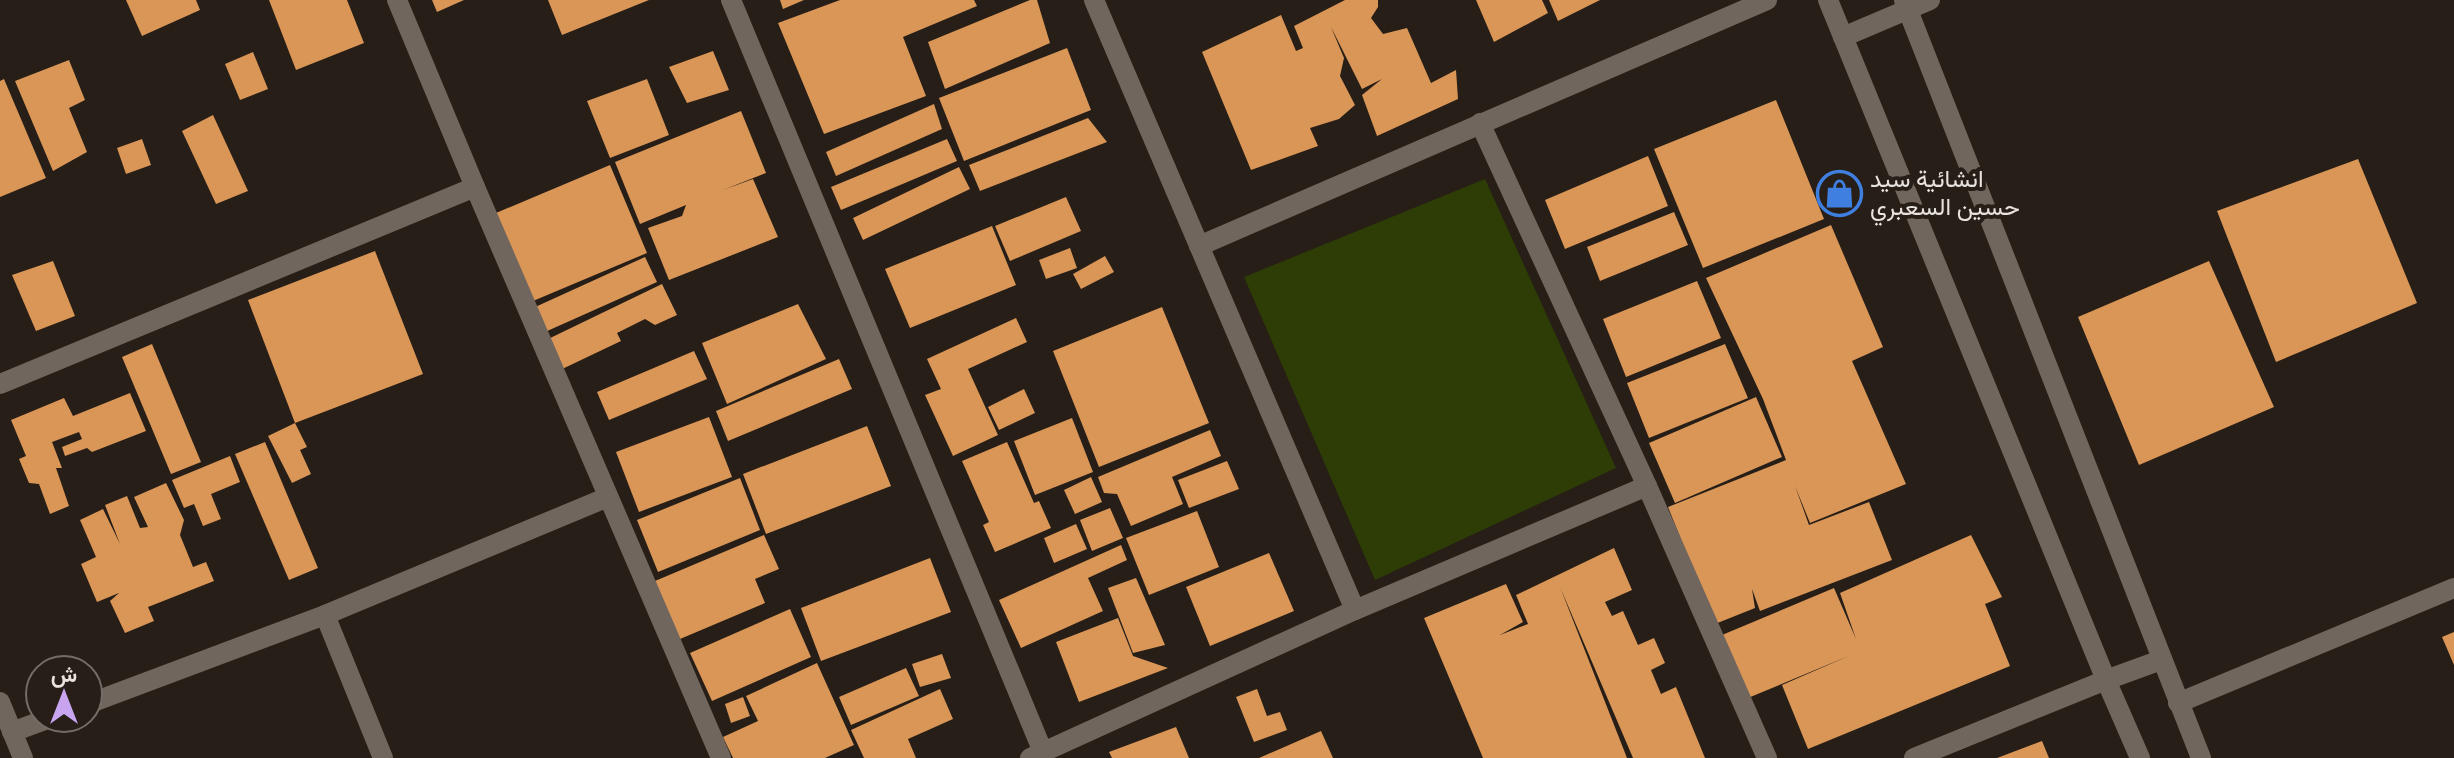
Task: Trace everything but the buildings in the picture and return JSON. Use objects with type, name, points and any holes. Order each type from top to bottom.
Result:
[{"type":"street","points":[[397,0],[721,758]]},
{"type":"street","points":[[731,0],[1036,755],[1355,610],[1647,486]]},
{"type":"street","points":[[1094,0],[1355,610]]},
{"type":"street","points":[[1199,246],[1767,0]]},
{"type":"street","points":[[1828,0],[2140,758]]},
{"type":"street","points":[[1843,37],[1906,5],[1930,0]]},
{"type":"street","points":[[1906,5],[2201,758]]},
{"type":"street","points":[[1480,123],[1647,486],[1767,758]]},
{"type":"street","points":[[0,384],[475,187]]},
{"type":"street","points":[[104,698],[325,615],[608,497]]},
{"type":"street","points":[[2178,703],[2454,588]]},
{"type":"street","points":[[325,615],[383,758]]},
{"type":"street","points":[[1914,758],[2161,660]]},
{"type":"street","points":[[0,702],[23,758]]},
{"type":"street","points":[[12,732],[24,728]]},
{"type":"green space","points":[[1485,179],[1616,468],[1375,580],[1244,277]]},
{"type":"place","name":"انشائية سيد حسين السعبري","points":[[1839,193]]}]
